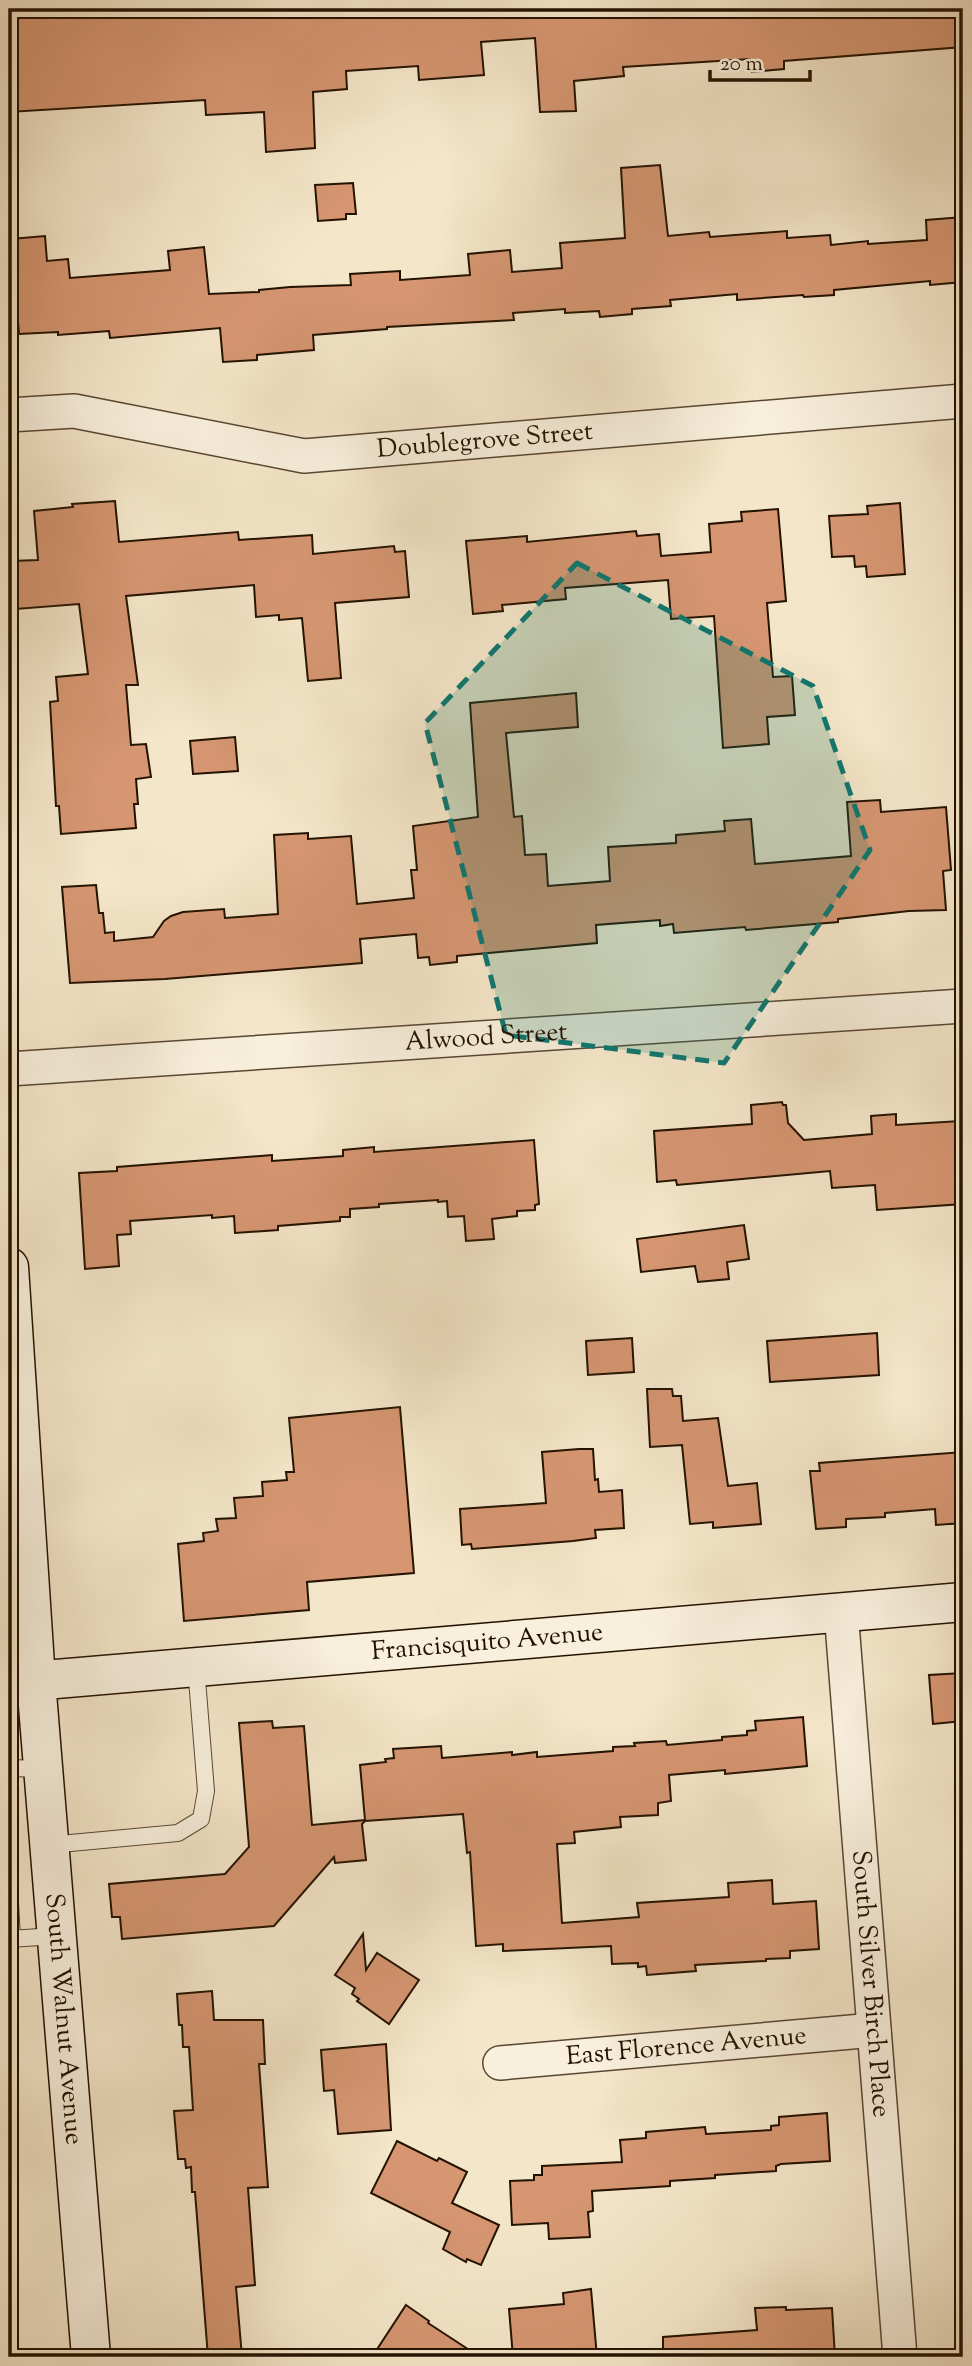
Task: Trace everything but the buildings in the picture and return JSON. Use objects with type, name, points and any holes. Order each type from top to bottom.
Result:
[{"type":"street","name":"Doublegrove Street","points":[[9,415],[74,411],[304,456],[963,401]]},
{"type":"street","name":"Alwood Street","points":[[9,1069],[963,1006]]},
{"type":"street","name":"South Walnut Avenue","points":[[9,1267],[26,1769],[49,1845],[91,2357]]},
{"type":"street","name":"Francisquito Avenue","points":[[22,1682],[963,1602]]},
{"type":"street","name":"South Silver Birch Place","points":[[841,1611],[900,2357]]},
{"type":"street","name":"East Florence Avenue","points":[[500,2063],[874,2031]]},
{"type":"lane","points":[[49,1845],[178,1833],[201,1819],[206,1791],[196,1667]]},
{"type":"lane","points":[[9,1884],[11,1939],[56,1936]]},
{"type":"highlighted area","points":[[577,563],[813,686],[870,850],[724,1063],[506,1035],[425,723]]}]
